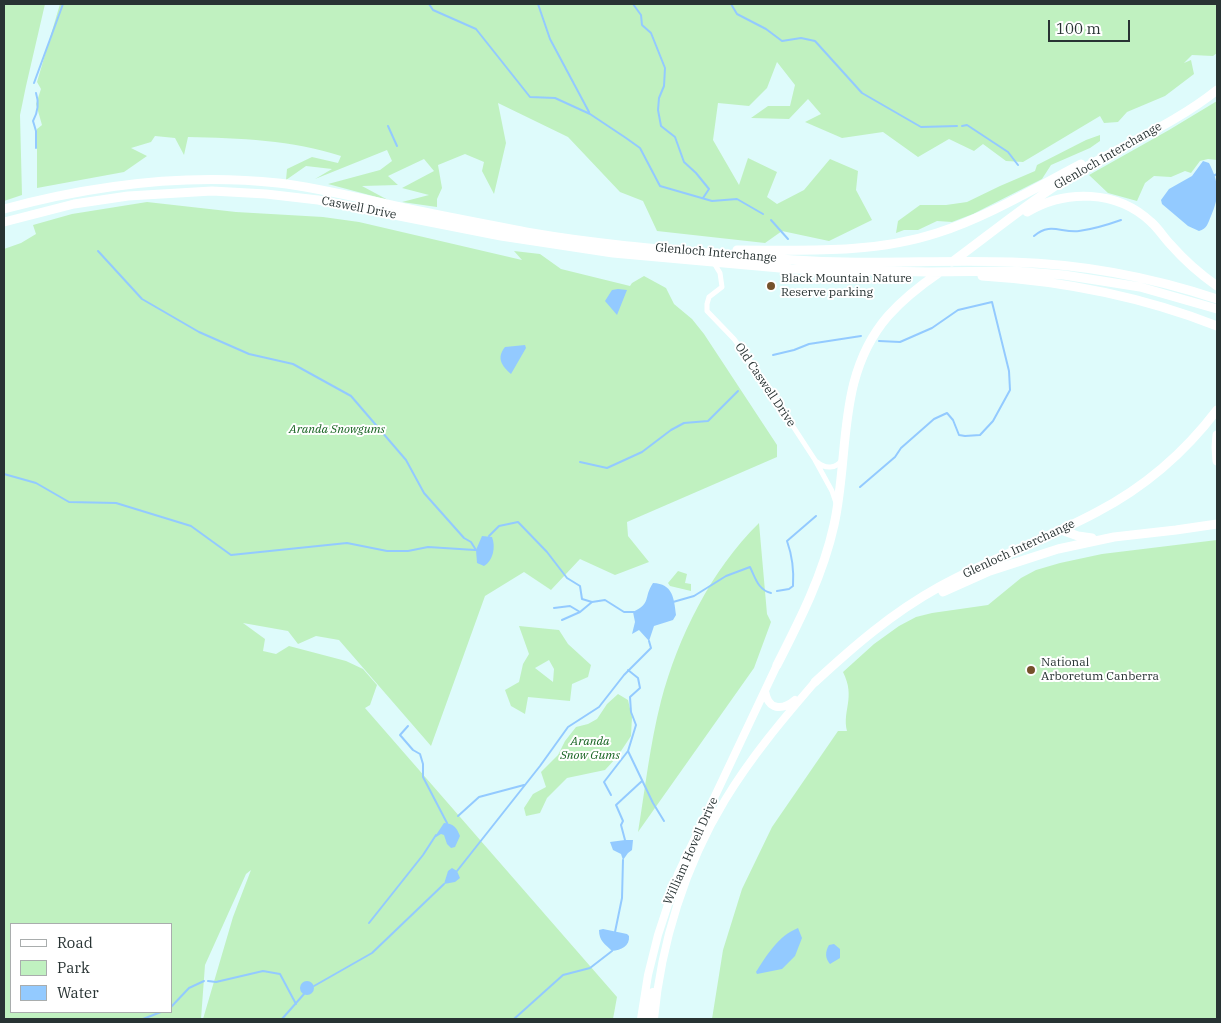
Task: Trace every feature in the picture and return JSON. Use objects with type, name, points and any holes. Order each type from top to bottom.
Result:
[{"type":"highway","name":"Glenloch Interchange","points":[[777,665],[798,624],[824,563],[837,511],[852,387],[862,358],[875,333],[887,317],[906,298],[1059,184],[1193,108],[1217,90]]},
{"type":"highway","points":[[647,247],[662,246],[731,250],[831,250],[869,248],[900,242],[938,233],[978,217],[1093,158],[1136,140]]},
{"type":"highway","name":"Caswell Drive","points":[[4,209],[48,197],[99,188],[150,182],[227,180],[278,183],[312,188],[481,222]]},
{"type":"highway","name":"Caswell Drive","points":[[4,222],[74,204],[128,196],[202,192],[266,194],[327,202],[528,240],[613,253],[714,263]]},
{"type":"highway","points":[[990,234],[1036,207],[1055,200],[1080,196],[1106,198],[1130,208],[1146,218],[1185,260],[1217,286]]},
{"type":"highway","name":"Glenloch Interchange","points":[[481,222],[564,238],[820,262],[1040,263],[1098,270],[1165,284],[1217,299]]},
{"type":"highway","name":"Glenloch Interchange","points":[[714,263],[817,270],[1013,271],[1086,278],[1158,291],[1217,309]]},
{"type":"highway","points":[[955,272],[971,276],[1049,282],[1113,293],[1186,313],[1217,326]]},
{"type":"highway","name":"Glenloch Interchange","points":[[815,682],[890,617],[940,587],[1097,512],[1147,480],[1190,441],[1217,410]]},
{"type":"highway","points":[[1217,436],[1217,461]]},
{"type":"highway","points":[[867,635],[930,598],[990,570],[1039,554],[1105,538],[1217,524]]},
{"type":"highway","points":[[1061,530],[1082,537],[1105,538]]},
{"type":"main road","name":"Glenloch Interchange","points":[[765,691],[777,665]]},
{"type":"main road","points":[[765,691],[766,697],[772,704],[784,707],[789,705],[815,682]]},
{"type":"main road","name":"William Hovell Drive","points":[[654,1019],[670,932],[683,888],[703,842],[724,801],[765,742],[815,682]]},
{"type":"main road","name":"William Hovell Drive","points":[[641,1019],[652,956],[671,892],[690,847],[765,691]]},
{"type":"main road","points":[[648,1019],[652,994],[661,974]]},
{"type":"street","name":"Old Caswell Drive","points":[[714,263],[720,273],[722,287],[709,297],[707,310],[748,358],[815,460],[832,491],[837,511]]},
{"type":"street","points":[[815,460],[822,466],[830,467],[838,464],[843,455]]},
{"type":"green space","points":[[4,4],[45,4],[20,115],[22,195],[4,201]]},
{"type":"green space","points":[[60,4],[1217,4],[1217,53],[1213,56],[1192,55],[1184,63],[1191,60],[1194,74],[1165,96],[1127,112],[1118,122],[1104,123],[1100,116],[1023,162],[1006,161],[983,144],[974,151],[949,139],[918,157],[883,132],[842,138],[805,122],[821,114],[808,99],[789,119],[751,118],[768,106],[790,106],[795,85],[777,62],[767,88],[749,106],[718,103],[713,140],[739,185],[748,158],[777,172],[767,197],[777,204],[804,190],[830,159],[858,171],[856,190],[872,220],[829,241],[782,231],[765,243],[657,231],[643,201],[620,192],[568,137],[498,103],[506,143],[494,194],[482,171],[484,162],[465,154],[438,165],[442,188],[437,199],[437,207],[402,202],[429,195],[402,188],[434,171],[424,159],[388,176],[398,185],[362,186],[388,200],[328,184],[380,170],[392,161],[387,150],[315,179],[332,169],[306,166],[286,180],[287,169],[312,157],[338,163],[341,156],[285,143],[227,138],[188,137],[184,155],[175,138],[155,136],[151,142],[131,148],[147,156],[124,172],[37,188],[37,129],[42,125],[36,104],[41,89],[37,82]]},
{"type":"green space","points":[[1217,101],[1217,160],[1208,159],[1200,161],[1191,173],[1185,171],[1171,177],[1154,176],[1145,183],[1137,201],[1108,193],[1089,175],[1169,130]]},
{"type":"green space","points":[[1100,135],[1100,141],[1090,148],[1051,165],[1042,179],[973,214],[952,222],[937,221],[918,230],[904,230],[896,233],[898,221],[920,205],[946,205],[967,202],[1035,171],[1037,165],[1086,140]]},
{"type":"green space","name":"Aranda Snowgums","points":[[147,202],[236,212],[323,217],[359,222],[522,260],[514,251],[540,254],[561,269],[630,286],[644,276],[666,288],[674,304],[692,319],[704,334],[777,445],[777,457],[627,522],[628,536],[649,562],[615,575],[580,559],[551,590],[524,572],[485,596],[431,746],[339,640],[316,636],[298,644],[288,631],[243,623],[265,639],[263,651],[276,654],[289,646],[346,661],[363,669],[377,685],[370,705],[365,708],[617,997],[613,1019],[203,1019],[233,917],[251,870],[246,874],[205,965],[201,1019],[4,1019],[4,249],[21,243],[36,234],[33,225],[72,214]]},
{"type":"green space","points":[[759,523],[767,614],[771,622],[754,668],[638,832],[657,717],[677,653],[698,606],[711,583]]},
{"type":"green space","points":[[1217,540],[1217,1019],[712,1019],[723,950],[742,889],[772,827],[838,731],[847,731],[846,717],[849,697],[847,681],[843,672],[874,644],[899,626],[916,617],[988,605],[1021,578],[1036,570],[1102,554]]},
{"type":"green space","points":[[678,571],[687,574],[685,583],[691,584],[691,591],[670,586],[668,583]]},
{"type":"green space","points":[[519,626],[559,630],[568,644],[591,665],[588,677],[572,684],[570,701],[528,697],[525,714],[511,706],[505,690],[519,682],[523,664],[529,654]],"holes":[[[549,660],[554,669],[553,682],[535,668]]]},
{"type":"green space","name":"Aranda Snow Gums","points":[[618,694],[628,700],[632,717],[631,736],[617,757],[605,770],[567,778],[547,798],[540,813],[526,816],[524,808],[533,794],[546,787],[541,772],[558,755],[565,741],[576,727],[597,719],[607,704]]},
{"type":"water","points":[[1203,161],[1209,163],[1215,176],[1217,195],[1214,209],[1206,227],[1199,231],[1188,226],[1162,204],[1161,200],[1169,189],[1192,176]]},
{"type":"water","points":[[612,290],[627,290],[617,315],[605,301]]},
{"type":"water","points":[[525,345],[526,348],[511,374],[501,362],[502,351],[505,347]]},
{"type":"water","points":[[482,536],[492,537],[494,545],[492,557],[484,566],[477,563],[476,550]]},
{"type":"water","points":[[653,583],[660,584],[669,589],[673,598],[676,615],[673,620],[654,626],[649,641],[639,630],[632,634],[635,622],[633,612],[643,606]]},
{"type":"water","points":[[444,823],[452,825],[459,833],[460,836],[455,847],[451,848],[447,844],[444,835],[441,834],[436,837]]},
{"type":"water","points":[[633,840],[632,850],[623,860],[621,854],[613,850],[610,842]]},
{"type":"water","points":[[452,868],[457,871],[460,878],[455,882],[444,884],[448,871]]},
{"type":"water","points":[[798,928],[802,938],[795,956],[782,969],[757,974],[756,972],[764,959],[779,941]]},
{"type":"water","points":[[603,929],[627,934],[629,936],[628,942],[619,950],[612,951],[600,937],[599,930]]},
{"type":"water","points":[[834,944],[840,949],[840,958],[830,964],[826,953],[829,945]]},
{"type":"water","points":[[304,981],[310,981],[314,988],[310,995],[304,995],[300,991],[300,985]]},
{"type":"waterway","points":[[34,83],[63,4]]},
{"type":"waterway","points":[[429,4],[433,10],[476,29],[530,97],[555,98],[590,114],[640,148],[660,186],[712,201],[737,199],[763,214]]},
{"type":"waterway","points":[[538,4],[550,39],[589,112]]},
{"type":"waterway","points":[[633,4],[641,15],[642,25],[651,33],[665,68],[664,86],[659,98],[658,110],[661,126],[675,137],[684,162],[709,189],[703,198]]},
{"type":"waterway","points":[[731,4],[737,14],[766,29],[782,41],[801,38],[815,41],[862,93],[921,127],[957,126]]},
{"type":"waterway","points":[[36,93],[38,107],[33,121],[36,131],[36,148]]},
{"type":"waterway","points":[[962,126],[967,125],[1008,152],[1018,165]]},
{"type":"waterway","points":[[388,126],[397,146]]},
{"type":"waterway","points":[[1213,176],[1217,174]]},
{"type":"waterway","points":[[771,220],[788,239]]},
{"type":"waterway","points":[[1034,236],[1045,230],[1079,231],[1121,220]]},
{"type":"waterway","points":[[98,251],[142,299],[199,332],[249,354],[293,364],[351,396],[406,460],[424,493],[464,538],[471,542],[476,550]]},
{"type":"waterway","points":[[860,487],[895,457],[901,448],[934,419],[947,413],[953,420],[959,435],[980,435],[993,421],[1010,390],[1009,371],[992,302],[958,310],[932,328],[900,342],[879,341]]},
{"type":"waterway","points":[[773,355],[809,344],[861,336]]},
{"type":"waterway","points":[[580,462],[607,468],[642,452],[671,430],[684,423],[708,421],[738,391]]},
{"type":"waterway","points":[[4,474],[36,483],[69,502],[116,503],[191,526],[231,555],[347,543],[387,551],[408,551],[428,547],[475,550]]},
{"type":"waterway","points":[[777,591],[789,589],[793,586],[792,563],[787,541],[816,516]]},
{"type":"waterway","points":[[489,536],[499,526],[518,522],[547,552],[567,578],[580,586],[582,599],[592,602],[605,600],[624,612],[634,612]]},
{"type":"waterway","points":[[673,602],[694,596],[726,576],[750,567],[760,586],[771,593]]},
{"type":"waterway","points":[[562,620],[580,612],[592,602]]},
{"type":"waterway","points":[[554,608],[570,606],[580,612]]},
{"type":"waterway","points":[[457,871],[540,766],[568,727],[599,707],[624,675],[651,648],[649,641]]},
{"type":"waterway","points":[[628,670],[638,678],[640,688],[630,697],[631,712],[636,725],[628,751],[653,803],[664,821]]},
{"type":"waterway","points":[[408,726],[400,735],[413,750],[420,754],[423,764],[423,777],[447,823]]},
{"type":"waterway","points":[[611,795],[604,782],[628,751]]},
{"type":"waterway","points":[[625,840],[621,825],[623,821],[616,805],[642,781]]},
{"type":"waterway","points":[[458,816],[479,797],[524,785]]},
{"type":"waterway","points":[[369,923],[423,855],[436,835]]},
{"type":"waterway","points":[[615,932],[622,898],[623,860]]},
{"type":"waterway","points":[[314,986],[372,953],[444,884]]},
{"type":"waterway","points":[[514,1019],[563,975],[590,968],[612,951]]},
{"type":"waterway","points":[[208,981],[216,982],[263,971],[280,974],[296,1004]]},
{"type":"waterway","points":[[172,1006],[189,988],[204,981]]},
{"type":"waterway","points":[[282,1019],[304,994]]},
{"type":"waterway","points":[[143,1019],[158,1013]]},
{"type":"place","name":"Black Mountain Nature Reserve parking","points":[[771,286]]},
{"type":"place","name":"National Arboretum Canberra","points":[[1031,670]]}]
